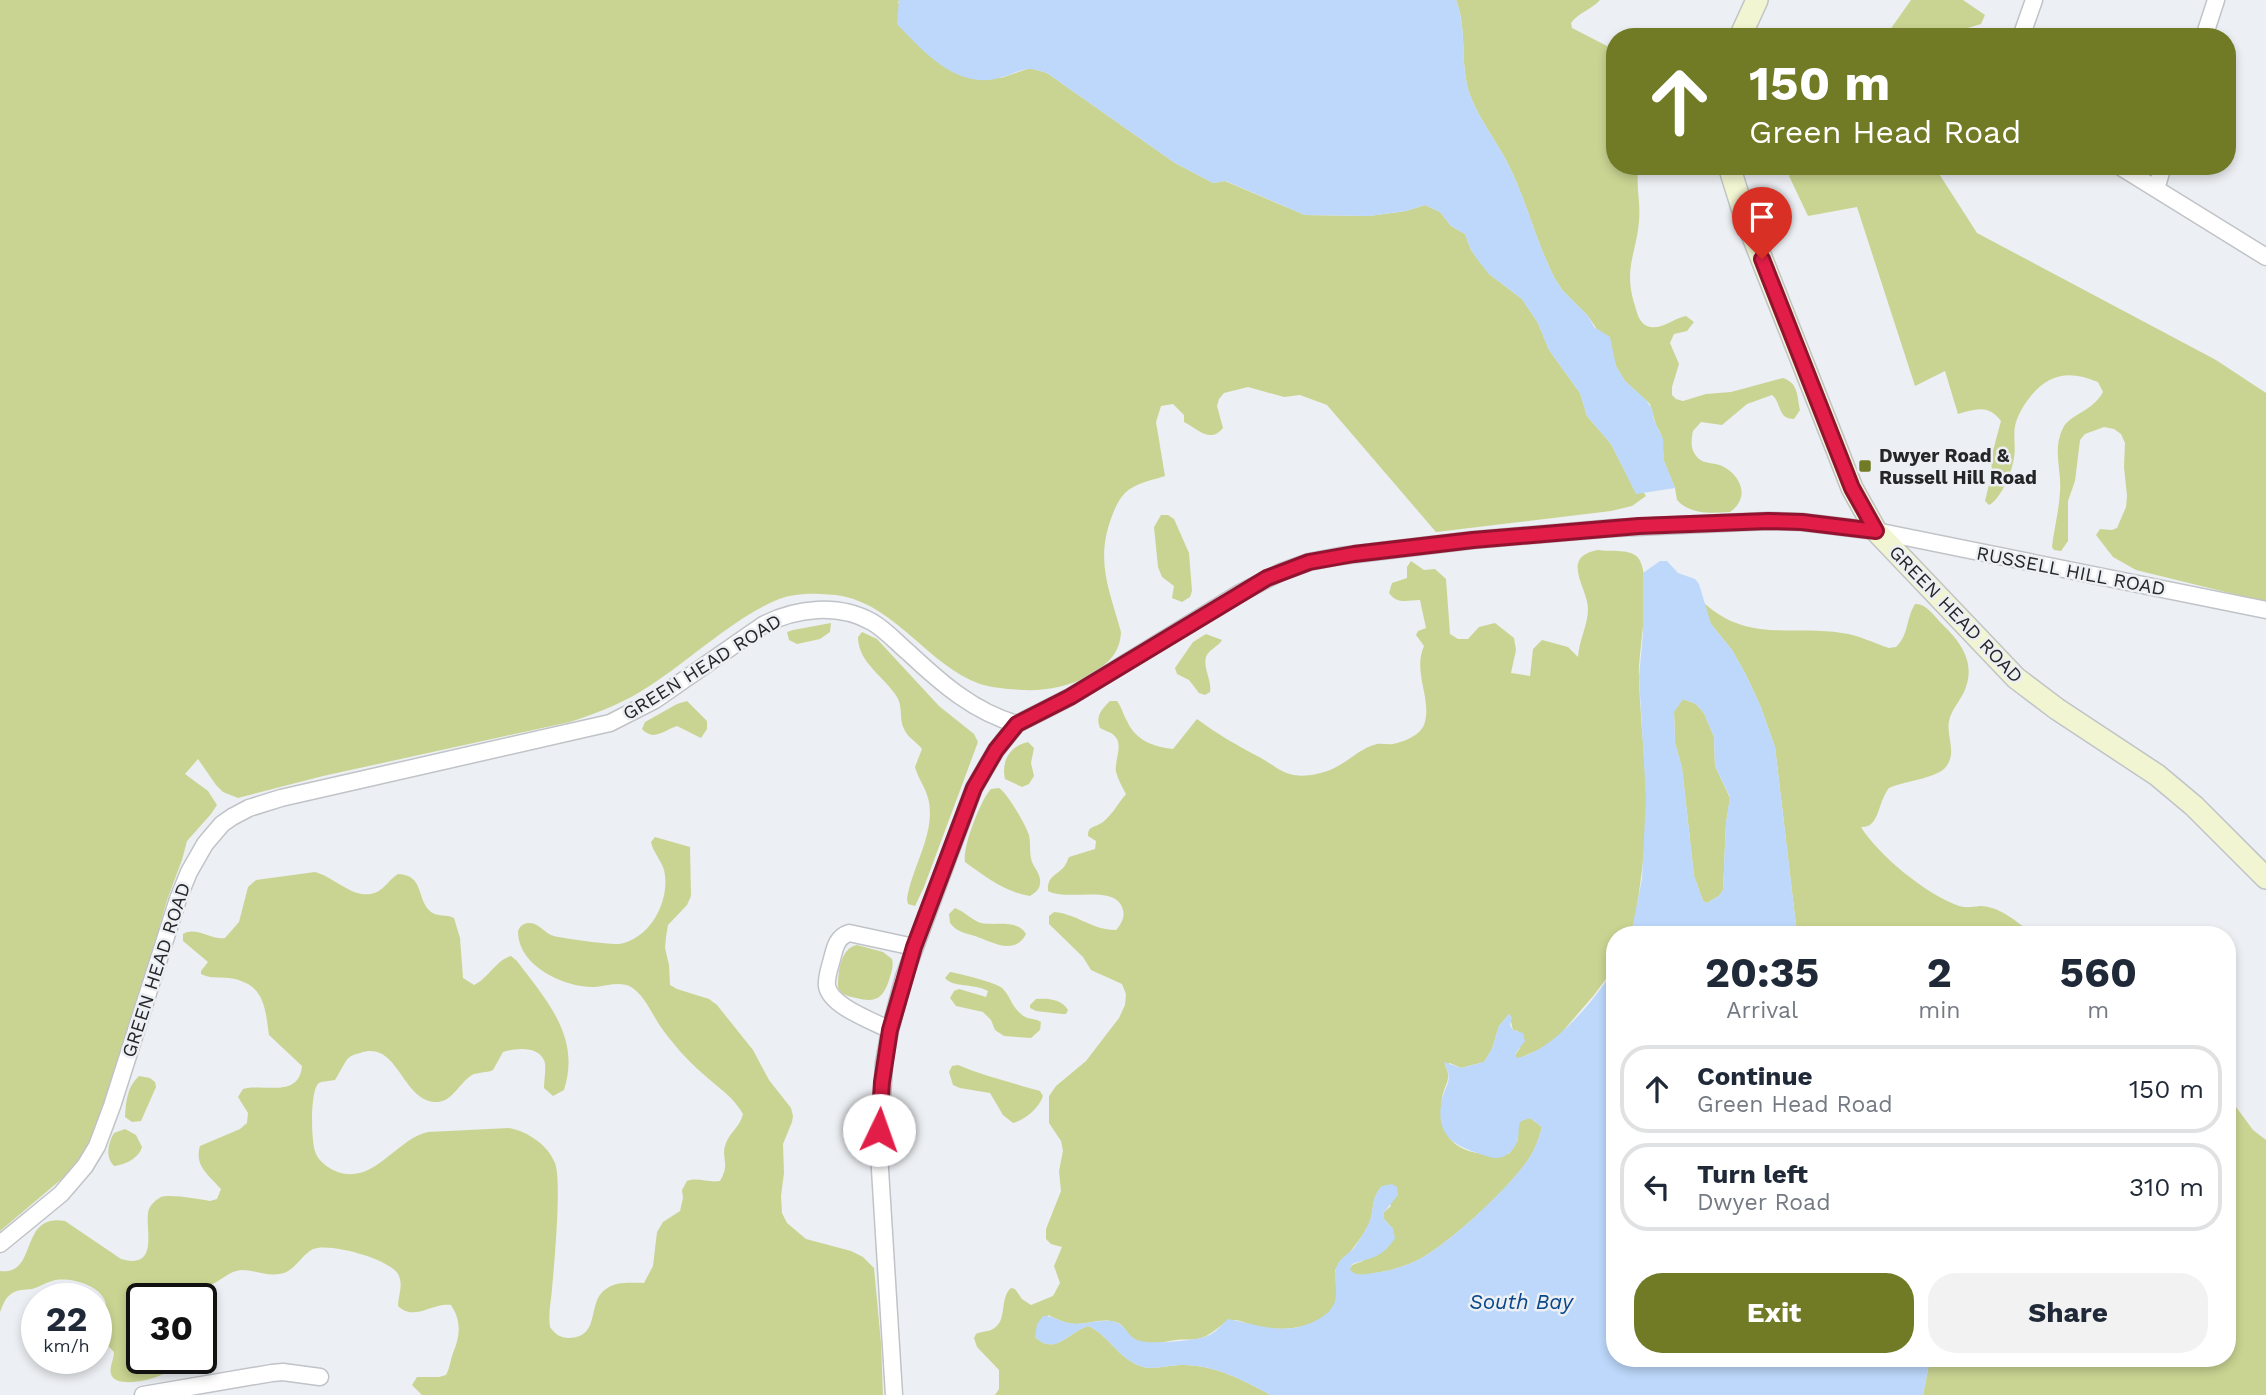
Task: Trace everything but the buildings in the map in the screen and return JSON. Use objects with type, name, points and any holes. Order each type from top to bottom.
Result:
[{"type":"street","points":[[1744,28],[1757,0]]},
{"type":"street","points":[[2024,28],[2034,0]]},
{"type":"street","points":[[2207,28],[2216,0]]},
{"type":"street","points":[[1733,175],[1744,214],[1842,463],[1876,531]]},
{"type":"street","points":[[2133,175],[2266,257]]},
{"type":"street","points":[[2156,189],[2160,175]]},
{"type":"street","name":"GREEN HEAD ROAD","points":[[0,1244],[54,1201],[79,1175],[92,1156],[112,1106],[183,885],[209,839],[222,824],[240,812],[281,798],[610,723],[654,700],[763,625],[778,617],[804,610],[844,612],[872,622],[958,695],[991,714],[1017,724],[1070,697],[1267,578],[1309,562],[1414,547],[1639,526],[1777,521],[1876,531],[2016,678],[2057,709],[2157,775],[2194,806],[2266,878]]},
{"type":"street","name":"RUSSELL HILL ROAD","points":[[1876,531],[2266,610]]},
{"type":"street","points":[[894,1395],[879,1153],[882,1082],[890,1030],[914,947],[974,788],[996,750],[1017,724]]},
{"type":"street","points":[[890,1030],[840,1004],[831,996],[827,986],[834,948],[841,937],[849,933],[914,947]]},
{"type":"street","points":[[143,1395],[272,1373],[320,1377]]},
{"type":"green space","points":[[0,0],[899,0],[898,3],[1001,78],[1030,68],[1047,73],[1175,163],[1213,183],[1225,181],[1305,215],[1369,216],[1406,211],[1425,205],[1440,212],[1451,226],[1465,234],[1471,250],[1489,274],[1522,299],[1538,323],[1549,350],[1580,393],[1587,416],[1611,444],[1636,493],[1644,493],[1646,496],[1632,506],[1611,511],[1436,532],[1327,405],[1300,395],[1284,397],[1248,387],[1224,393],[1219,399],[1217,406],[1223,428],[1213,435],[1204,434],[1184,422],[1184,415],[1173,404],[1161,406],[1156,422],[1165,476],[1139,484],[1125,493],[1116,507],[1107,532],[1104,561],[1108,588],[1121,632],[1118,647],[1101,668],[1072,683],[1056,688],[1031,690],[980,684],[944,664],[896,624],[862,602],[835,595],[802,594],[779,599],[746,616],[641,691],[612,706],[570,722],[323,776],[238,798],[223,792],[198,759],[185,774],[208,791],[217,805],[187,841],[99,1127],[83,1156],[70,1172],[0,1231]]},
{"type":"green space","points":[[1456,0],[1600,0],[1571,23],[1572,28],[1606,45],[1606,175],[1638,175],[1639,221],[1630,272],[1638,317],[1650,327],[1661,326],[1686,316],[1694,322],[1687,331],[1674,334],[1670,343],[1679,364],[1672,395],[1683,401],[1783,378],[1792,383],[1797,395],[1800,410],[1794,419],[1782,414],[1772,395],[1747,404],[1722,425],[1701,422],[1693,431],[1692,445],[1698,458],[1724,467],[1739,483],[1740,501],[1730,512],[1695,511],[1677,500],[1664,461],[1661,434],[1650,404],[1625,381],[1588,316],[1555,279],[1511,170],[1470,95],[1465,71],[1460,11]]},
{"type":"green space","points":[[1911,0],[1963,0],[1985,15],[1981,24],[1967,28],[1891,28]]},
{"type":"green space","points":[[1940,175],[1977,233],[2216,360],[2266,393],[2266,602],[2136,570],[2113,557],[2096,535],[2100,529],[2117,528],[2126,507],[2125,443],[2121,434],[2114,429],[2104,427],[2085,434],[2080,440],[2075,481],[2068,501],[2068,541],[2061,551],[2054,550],[2052,547],[2060,492],[2060,436],[2066,423],[2093,404],[2103,392],[2098,382],[2087,378],[2058,376],[2042,385],[2027,401],[2015,426],[2013,464],[2002,491],[1989,505],[1985,501],[1992,472],[1991,458],[2001,421],[1987,410],[1958,414],[1945,371],[1915,386],[1857,207],[1808,216],[1789,176]]},
{"type":"green space","points":[[1161,515],[1174,519],[1189,553],[1192,591],[1190,597],[1182,602],[1172,598],[1174,586],[1162,577],[1158,567],[1154,527]]},
{"type":"green space","points":[[1598,550],[1631,553],[1639,559],[1645,584],[1639,677],[1646,828],[1633,926],[1606,926],[1606,979],[1557,1038],[1543,1048],[1517,1059],[1515,1055],[1520,1048],[1518,1031],[1513,1030],[1509,1014],[1499,1026],[1492,1049],[1484,1062],[1461,1068],[1450,1063],[1445,1066],[1448,1078],[1442,1098],[1444,1128],[1458,1146],[1468,1151],[1509,1154],[1518,1140],[1517,1129],[1520,1121],[1530,1118],[1542,1127],[1530,1157],[1495,1198],[1433,1251],[1398,1268],[1355,1274],[1349,1270],[1352,1265],[1363,1261],[1393,1229],[1383,1218],[1384,1212],[1391,1206],[1382,1186],[1375,1196],[1368,1226],[1335,1270],[1337,1297],[1333,1307],[1326,1315],[1305,1326],[1269,1328],[1234,1320],[1197,1339],[1149,1343],[1134,1339],[1115,1322],[1074,1324],[1048,1315],[1035,1337],[1042,1342],[1055,1344],[1088,1326],[1102,1335],[1126,1358],[1140,1366],[1150,1368],[1183,1365],[1206,1368],[1239,1379],[1271,1395],[995,1395],[999,1389],[999,1370],[977,1347],[974,1338],[976,1334],[998,1325],[1007,1292],[1011,1288],[1031,1305],[1053,1296],[1060,1283],[1054,1266],[1062,1247],[1051,1244],[1046,1239],[1046,1229],[1061,1191],[1059,1171],[1063,1151],[1061,1141],[1049,1123],[1049,1096],[1056,1086],[1086,1061],[1119,1018],[1125,1005],[1126,994],[1122,984],[1091,970],[1083,957],[1049,924],[1049,916],[1054,912],[1116,930],[1123,918],[1119,902],[1112,897],[1067,895],[1048,891],[1050,880],[1064,867],[1069,857],[1095,849],[1096,841],[1088,836],[1089,830],[1106,819],[1126,794],[1116,772],[1118,741],[1111,733],[1100,728],[1099,716],[1102,710],[1110,701],[1117,701],[1130,728],[1140,738],[1159,746],[1173,749],[1197,719],[1285,772],[1303,776],[1326,771],[1371,746],[1407,740],[1424,725],[1426,705],[1420,666],[1424,646],[1416,635],[1418,631],[1426,628],[1420,600],[1399,600],[1389,593],[1392,583],[1407,578],[1407,567],[1411,561],[1424,570],[1435,569],[1446,579],[1450,634],[1458,639],[1468,639],[1479,627],[1495,623],[1514,638],[1516,650],[1511,673],[1530,676],[1533,649],[1542,640],[1568,647],[1578,657],[1588,609],[1578,566],[1580,559]]},
{"type":"green space","points":[[1703,602],[1719,615],[1753,628],[1842,633],[1889,648],[1896,647],[1900,642],[1915,604],[1922,605],[1932,613],[1960,645],[1968,662],[1968,681],[1949,721],[1951,757],[1940,772],[1889,788],[1875,819],[1867,826],[1861,827],[1879,850],[1918,884],[1959,906],[1995,909],[2022,926],[1796,926],[1775,747],[1745,673],[1732,650],[1711,624]]},
{"type":"green space","points":[[831,623],[830,632],[820,639],[797,644],[789,640],[787,632]]},
{"type":"green space","points":[[862,632],[877,639],[939,706],[974,734],[978,742],[915,906],[908,904],[907,899],[927,836],[930,811],[927,794],[915,767],[922,749],[904,729],[897,697],[862,655],[858,637]]},
{"type":"green space","points":[[1206,634],[1222,640],[1206,657],[1210,692],[1205,695],[1199,693],[1189,680],[1177,674],[1175,668],[1193,642]]},
{"type":"green space","points":[[1683,699],[1696,704],[1704,713],[1714,737],[1715,766],[1730,798],[1723,890],[1719,896],[1707,903],[1703,901],[1694,876],[1682,768],[1675,743],[1674,711]]},
{"type":"green space","points":[[687,701],[707,721],[707,729],[701,738],[677,726],[655,735],[642,729],[645,722]]},
{"type":"green space","points":[[1028,742],[1034,748],[1031,763],[1034,776],[1029,784],[1022,787],[1005,779],[1004,766],[1008,755],[1016,747]]},
{"type":"green space","points":[[999,788],[1016,810],[1029,835],[1031,859],[1040,880],[1038,889],[1030,896],[1004,887],[965,862],[966,846],[978,813],[991,789]]},
{"type":"green space","points":[[655,837],[690,847],[691,896],[687,905],[668,925],[666,937],[670,985],[709,999],[717,1005],[753,1050],[769,1080],[791,1108],[792,1122],[783,1144],[784,1173],[781,1196],[782,1213],[787,1223],[806,1239],[851,1251],[863,1257],[874,1268],[883,1395],[422,1395],[412,1385],[417,1377],[439,1377],[446,1375],[448,1370],[459,1329],[451,1305],[417,1312],[404,1310],[398,1306],[401,1282],[393,1268],[358,1253],[332,1248],[313,1249],[293,1267],[279,1274],[247,1270],[228,1274],[214,1283],[126,1283],[126,1374],[163,1374],[138,1382],[120,1381],[114,1379],[111,1374],[114,1352],[112,1283],[58,1280],[21,1283],[21,1290],[13,1292],[7,1298],[0,1312],[0,1271],[12,1270],[20,1264],[40,1226],[50,1221],[65,1221],[121,1259],[134,1261],[142,1258],[146,1252],[149,1209],[156,1200],[171,1196],[210,1201],[217,1199],[221,1189],[201,1165],[200,1146],[240,1129],[247,1123],[248,1113],[238,1097],[243,1089],[288,1086],[299,1076],[302,1066],[269,1035],[264,1006],[256,991],[241,981],[201,974],[208,962],[183,941],[183,934],[198,932],[225,938],[239,922],[248,887],[256,880],[315,872],[353,891],[369,894],[380,890],[398,874],[407,875],[416,883],[426,907],[431,912],[454,918],[460,938],[463,978],[474,985],[505,958],[511,956],[517,961],[550,1005],[565,1036],[568,1071],[564,1090],[553,1096],[544,1088],[545,1063],[542,1057],[533,1051],[521,1049],[503,1052],[493,1070],[472,1075],[443,1101],[426,1100],[416,1093],[384,1055],[373,1051],[358,1053],[347,1059],[335,1080],[321,1082],[316,1087],[312,1115],[316,1154],[333,1170],[347,1174],[360,1173],[371,1168],[416,1136],[428,1132],[509,1128],[536,1140],[552,1156],[557,1173],[557,1224],[550,1327],[566,1338],[586,1332],[596,1302],[606,1289],[619,1284],[644,1283],[653,1266],[657,1232],[663,1222],[680,1211],[682,1190],[687,1181],[720,1181],[725,1170],[726,1143],[743,1114],[730,1097],[676,1047],[645,1001],[631,987],[623,984],[595,987],[571,984],[535,965],[520,945],[519,929],[528,923],[555,936],[606,943],[619,944],[641,934],[656,916],[664,893],[664,870],[651,842]]},
{"type":"green space","points":[[955,908],[981,923],[1017,926],[1026,934],[1016,944],[1003,946],[965,933],[950,923],[949,914]]},
{"type":"green space","points":[[857,945],[883,952],[892,959],[887,986],[881,995],[873,1000],[847,996],[838,988],[844,956],[851,947]]},
{"type":"green space","points":[[950,972],[999,986],[1021,1014],[1041,1022],[1040,1030],[1031,1038],[1004,1036],[995,1030],[991,1020],[983,1012],[956,1006],[950,998],[954,991],[959,989],[986,997],[988,991],[949,981],[945,978]]},
{"type":"green space","points":[[1036,999],[1058,1001],[1068,1010],[1066,1014],[1036,1011],[1030,1008],[1030,1005]]},
{"type":"green space","points":[[958,1065],[1040,1091],[1043,1096],[1031,1113],[1013,1123],[1003,1115],[990,1093],[953,1085],[949,1072],[952,1066]]},
{"type":"green space","points":[[139,1076],[150,1078],[156,1087],[141,1121],[132,1122],[125,1117],[127,1100],[132,1085]]},
{"type":"green space","points":[[2236,1107],[2253,1130],[2266,1140],[2266,1395],[1923,1395],[1928,1367],[2236,1367]]},
{"type":"green space","points":[[125,1129],[136,1135],[142,1147],[131,1160],[114,1166],[108,1154],[110,1141],[114,1133]]},
{"type":"water","points":[[899,0],[1456,0],[1462,23],[1467,83],[1474,104],[1511,170],[1555,279],[1588,316],[1594,327],[1610,337],[1616,366],[1625,381],[1652,409],[1663,439],[1664,461],[1675,488],[1636,494],[1611,444],[1587,416],[1580,393],[1549,350],[1538,323],[1522,299],[1489,274],[1471,250],[1465,234],[1451,226],[1440,212],[1425,205],[1406,211],[1369,216],[1305,215],[1226,181],[1213,183],[1175,163],[1047,73],[1027,69],[984,80],[969,78],[942,66],[897,24]]},
{"type":"water","points":[[1660,561],[1667,561],[1678,573],[1695,579],[1699,584],[1711,624],[1732,650],[1745,673],[1775,747],[1796,926],[1633,926],[1642,879],[1646,797],[1639,676],[1643,634],[1643,573]],"holes":[[[1683,699],[1696,704],[1704,713],[1714,737],[1715,766],[1730,797],[1723,890],[1719,896],[1707,903],[1703,901],[1694,876],[1682,768],[1675,743],[1674,712]]]},
{"type":"water","name":"South Bay","points":[[1606,980],[1606,1367],[1928,1367],[1923,1395],[1271,1395],[1239,1379],[1206,1368],[1183,1365],[1150,1368],[1140,1366],[1126,1358],[1102,1335],[1088,1326],[1055,1344],[1042,1342],[1035,1337],[1037,1324],[1043,1316],[1074,1324],[1112,1321],[1137,1340],[1151,1342],[1201,1338],[1213,1333],[1228,1319],[1284,1329],[1306,1325],[1323,1316],[1332,1307],[1336,1297],[1336,1268],[1355,1247],[1364,1232],[1370,1220],[1375,1196],[1382,1186],[1392,1184],[1397,1187],[1398,1195],[1384,1212],[1383,1218],[1393,1229],[1395,1238],[1381,1253],[1352,1264],[1350,1270],[1355,1274],[1386,1271],[1420,1259],[1463,1227],[1509,1183],[1530,1157],[1542,1127],[1530,1118],[1521,1121],[1515,1147],[1500,1157],[1486,1156],[1457,1144],[1444,1132],[1441,1123],[1442,1099],[1449,1079],[1444,1062],[1461,1068],[1484,1062],[1492,1049],[1499,1026],[1509,1014],[1512,1017],[1510,1025],[1513,1030],[1523,1033],[1525,1041],[1515,1054],[1517,1058],[1531,1054],[1559,1034]]},
{"type":"place","name":"Dwyer Road & Russell Hill Road","points":[[1865,466]]},
{"type":"route","points":[[879,1130],[882,1082],[890,1030],[923,920],[974,788],[1004,737],[1017,724],[1070,697],[1238,594],[1280,572],[1309,562],[1473,540],[1639,526],[1768,521],[1802,522],[1876,531],[1852,488],[1762,259]]}]
